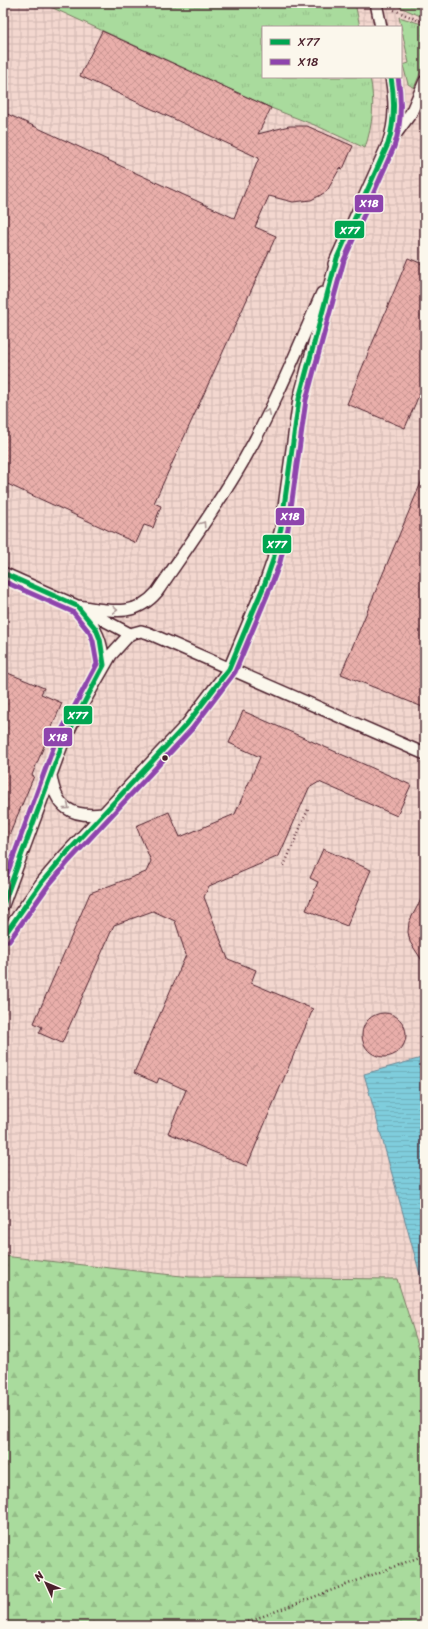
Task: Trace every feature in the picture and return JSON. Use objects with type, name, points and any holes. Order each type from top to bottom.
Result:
[{"type":"lane","points":[[376,3],[381,26]]},
{"type":"lane","points":[[77,606],[118,611],[131,610],[149,601],[157,592],[230,484],[246,457],[293,360],[388,144],[395,116],[394,93],[391,78]]},
{"type":"lane","points":[[388,144],[411,113],[425,81]]},
{"type":"lane","points":[[3,937],[42,882],[102,814],[191,719],[229,669],[273,560],[281,528],[299,399],[337,258]]},
{"type":"lane","points":[[3,573],[77,606],[130,634]]},
{"type":"lane","points":[[77,606],[96,629],[100,639],[104,665]]},
{"type":"lane","points":[[3,906],[62,745],[104,665],[130,634],[141,631],[148,633],[425,754]]},
{"type":"lane","points":[[51,775],[53,789],[57,797],[68,809],[77,814],[86,816],[102,814]]},
{"type":"path","points":[[394,10],[425,23]]},
{"type":"path","points":[[284,866],[309,807]]},
{"type":"path","points":[[237,1626],[425,1555]]},
{"type":"shaded area","points":[[3,3],[425,3],[425,1367],[190,1277],[3,1256]]},
{"type":"green space","points":[[42,3],[355,3],[360,26],[262,26],[262,78],[370,78],[373,104],[370,130],[365,148],[317,126],[271,108]]},
{"type":"green space","points":[[425,3],[425,18],[393,4]]},
{"type":"green space","points":[[399,17],[425,25],[425,62],[414,88],[408,84],[403,65],[409,63]]},
{"type":"green space","points":[[3,1256],[190,1277],[397,1279],[425,1367],[425,1626],[3,1626]]},
{"type":"water","points":[[425,1057],[425,1292],[364,1074]]},
{"type":"building","points":[[102,31],[271,108],[258,134],[289,126],[307,126],[353,146],[343,169],[340,168],[327,191],[319,196],[311,200],[293,202],[269,196],[255,227],[276,236],[154,503],[161,506],[153,528],[144,525],[136,543],[3,482],[3,112],[234,218],[259,158],[80,76]]},
{"type":"building","points":[[408,258],[425,265],[425,381],[405,428],[347,404]]},
{"type":"building","points":[[425,473],[425,708],[341,674]]},
{"type":"building","points":[[3,671],[44,688],[41,694],[62,703],[32,775],[34,776],[3,850]]},
{"type":"building","points":[[243,711],[411,785],[397,816],[319,782],[309,788],[279,856],[209,886],[204,897],[228,959],[256,970],[251,983],[313,1009],[247,1166],[168,1133],[186,1090],[159,1078],[157,1083],[134,1073],[186,955],[175,921],[153,911],[114,925],[62,1043],[39,1033],[42,1027],[34,1023],[90,893],[146,872],[151,861],[136,826],[169,812],[180,837],[235,814],[260,757],[229,743]]},
{"type":"building","points":[[323,849],[371,870],[347,926],[306,910],[318,882],[310,878]]},
{"type":"building","points":[[425,892],[425,965],[410,942],[408,932],[409,922]]},
{"type":"building","points":[[380,1013],[388,1013],[393,1014],[400,1019],[405,1026],[405,1044],[400,1051],[393,1056],[380,1057],[372,1054],[365,1047],[362,1039],[362,1031],[365,1023],[372,1016]]},
{"type":"transit line","name":"X77","points":[[3,937],[42,882],[64,856],[187,724],[229,669],[273,560],[281,528],[299,399],[337,258],[388,144],[394,110],[391,78]]},
{"type":"transit line","name":"X18","points":[[9,941],[48,886],[69,861],[192,729],[235,672],[280,562],[288,529],[306,400],[344,260],[397,138],[400,121],[398,78]]},
{"type":"transit line","name":"X77","points":[[3,573],[77,606],[96,629],[100,639],[104,665],[62,745],[3,905]]},
{"type":"transit line","name":"X18","points":[[3,581],[73,612],[90,633],[97,664],[55,743],[3,885]]}]
